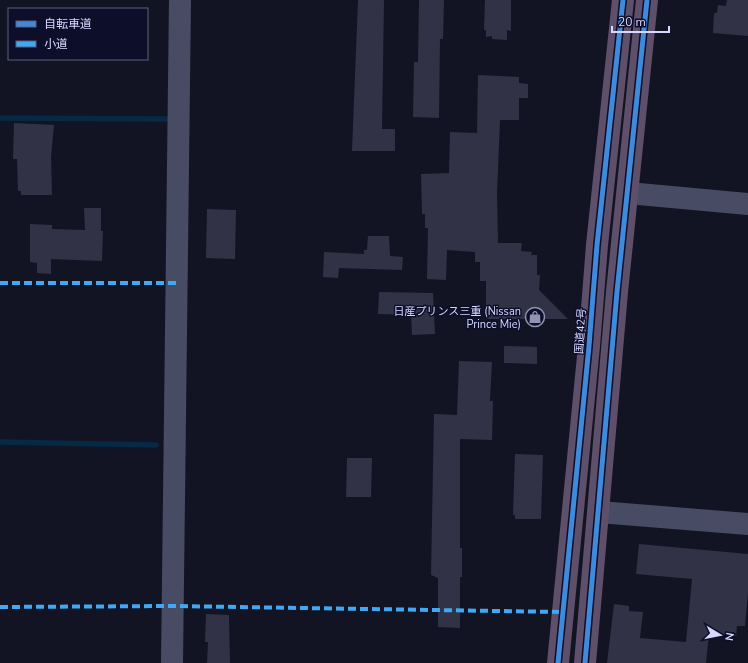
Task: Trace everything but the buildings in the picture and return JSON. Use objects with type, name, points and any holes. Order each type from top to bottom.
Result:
[{"type":"highway","name":"国道42号","points":[[558,663],[589,346],[596,253],[623,0]]},
{"type":"highway","points":[[586,663],[617,292],[647,0]]},
{"type":"street","points":[[172,663],[180,0]]},
{"type":"street","points":[[628,193],[748,204]]},
{"type":"street","points":[[599,512],[748,524]]},
{"type":"waterway","points":[[0,118],[167,119]]},
{"type":"waterway","points":[[0,442],[156,445]]},
{"type":"marked path","points":[[0,283],[176,283]]},
{"type":"marked path","points":[[0,607],[173,606],[563,612]]},
{"type":"cycle path","points":[[558,663],[589,346],[597,245],[623,0]]},
{"type":"cycle path","points":[[585,663],[617,292],[647,0]]},
{"type":"place","name":"日産プリンス三重 (Nissan Prince Mie)","points":[[535,317]]}]
